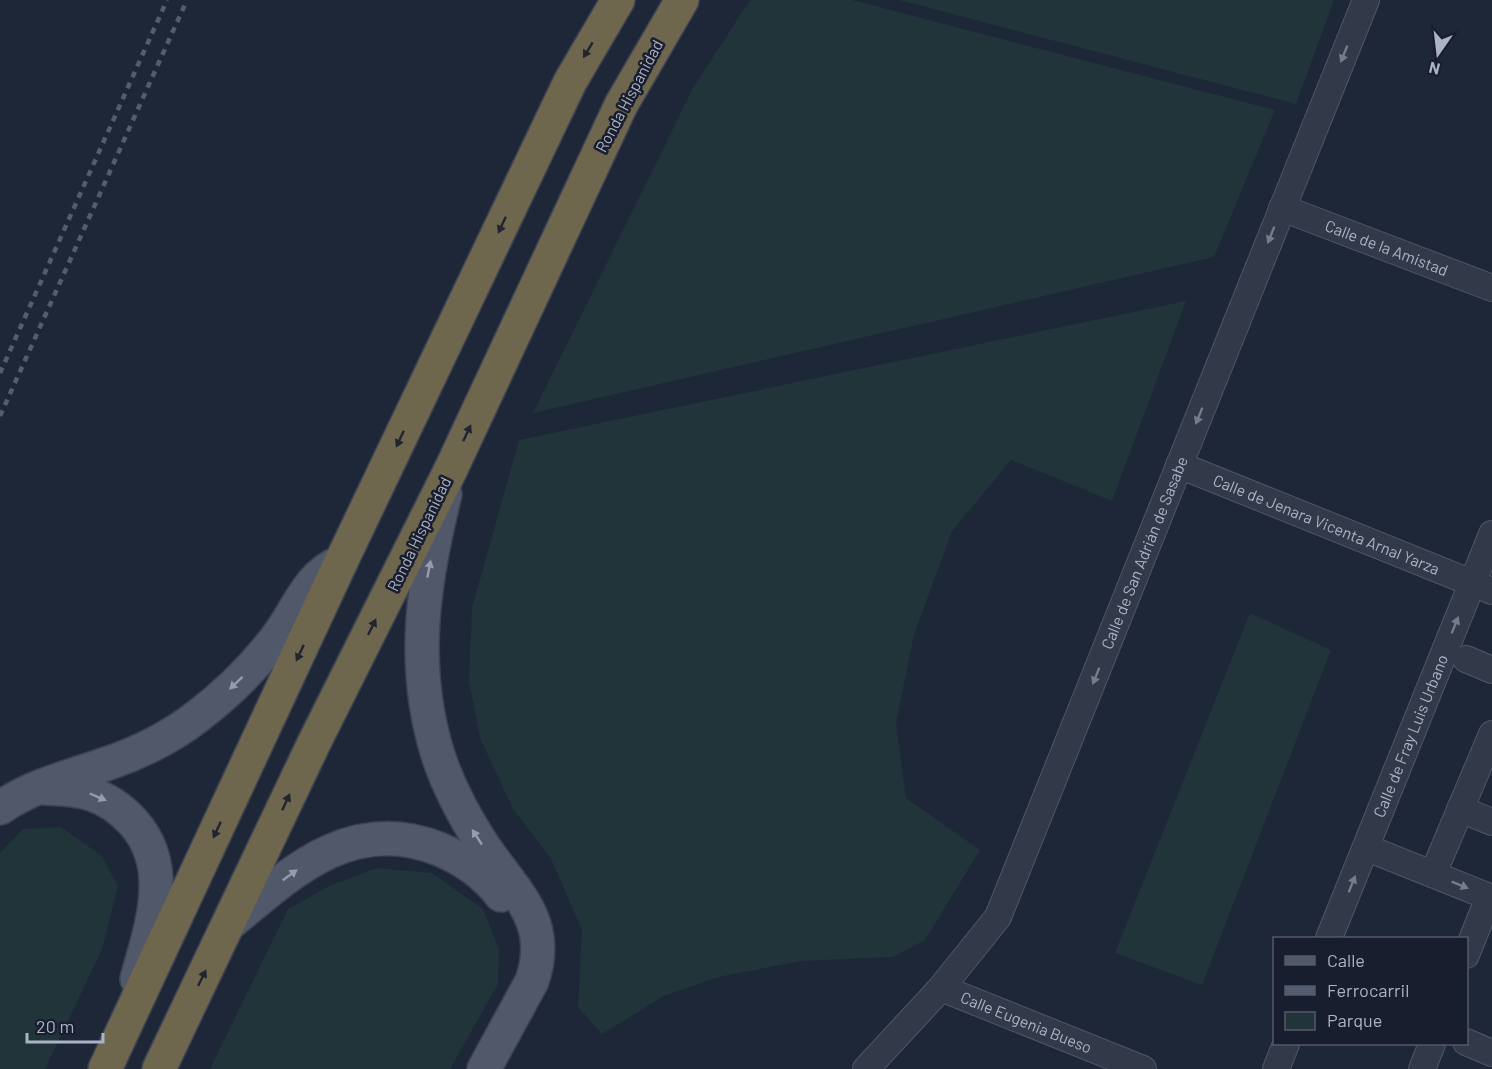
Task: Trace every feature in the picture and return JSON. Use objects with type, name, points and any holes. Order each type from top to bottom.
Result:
[{"type":"highway","points":[[105,1069],[341,562],[570,82],[618,0]]},
{"type":"highway","name":"Ronda Hispanidad","points":[[159,1069],[310,751],[451,469],[621,105],[681,0]]},
{"type":"main road","points":[[451,469],[424,595],[421,644],[424,686],[437,752],[447,781],[471,827],[527,906],[538,940],[536,968],[484,1069]]},
{"type":"main road","points":[[0,808],[40,787],[134,754],[158,742],[198,716],[237,684],[260,659],[291,617],[314,579],[325,568],[341,562]]},
{"type":"main road","points":[[40,787],[90,793],[106,800],[123,811],[140,830],[153,857],[157,884],[153,918],[124,1030]]},
{"type":"main road","points":[[228,925],[306,863],[344,845],[382,839],[429,845],[475,869],[510,907],[518,922],[524,956],[521,999]]},
{"type":"street","name":"Calle de San Adrián de Sasabe","points":[[866,1069],[941,988],[998,917],[1366,0]]},
{"type":"street","name":"Calle de la Amistad","points":[[1282,208],[1492,288]]},
{"type":"street","name":"Calle de Jenara Vicenta Arnal Yarza","points":[[1179,465],[1482,587]]},
{"type":"street","name":"Calle de Fray Luis Urbano","points":[[1330,937],[1482,587],[1492,534]]},
{"type":"street","points":[[1466,659],[1492,669]]},
{"type":"street","points":[[1433,874],[1460,809],[1489,749]]},
{"type":"street","points":[[1460,809],[1492,822]]},
{"type":"street","points":[[1367,848],[1491,897],[1468,953]]},
{"type":"street","name":"Calle Eugenia Bueso","points":[[941,988],[1143,1069]]},
{"type":"street","points":[[1468,1042],[1492,1053]]},
{"type":"street","points":[[1276,1069],[1286,1045]]},
{"type":"street","points":[[1422,1069],[1432,1045]]},
{"type":"green space","points":[[750,0],[852,0],[1275,110],[1214,257],[533,413],[694,86]]},
{"type":"green space","points":[[899,0],[1334,0],[1296,104]]},
{"type":"green space","points":[[1186,301],[1112,501],[1011,460],[952,531],[914,635],[896,723],[906,798],[980,850],[925,940],[893,957],[801,961],[718,977],[664,996],[602,1034],[578,1007],[582,930],[551,859],[513,809],[480,738],[469,681],[472,608],[519,440]]},
{"type":"green space","points":[[1250,613],[1331,650],[1202,985],[1115,953]]},
{"type":"green space","points":[[61,827],[102,856],[118,886],[102,949],[45,1069],[0,1069],[0,853],[23,829]]},
{"type":"green space","points":[[377,868],[432,873],[483,909],[499,949],[498,984],[450,1069],[210,1069],[288,909],[331,885]]},
{"type":"railway","points":[[0,373],[167,0]]},
{"type":"railway","points":[[0,416],[187,0]]}]
